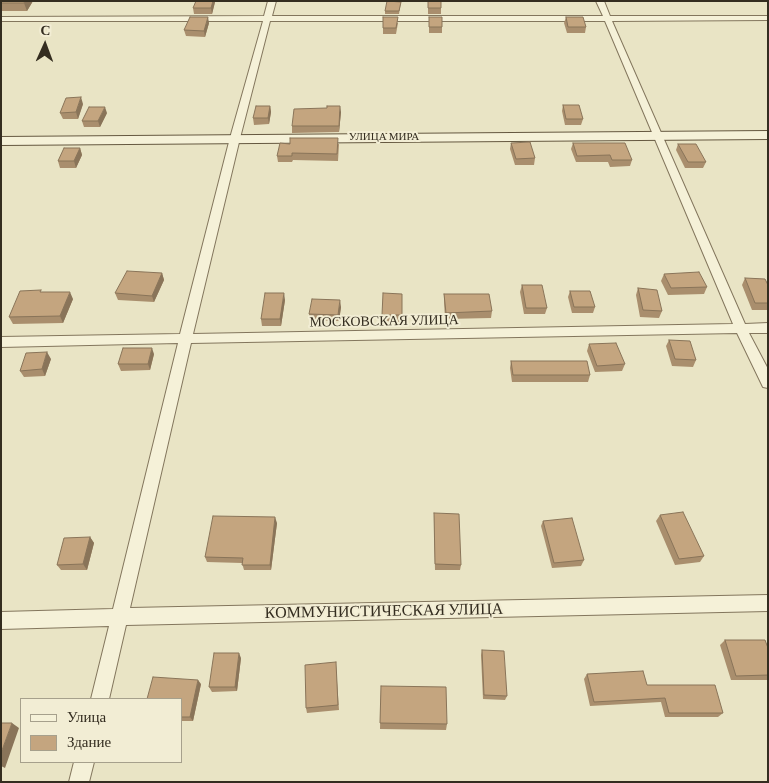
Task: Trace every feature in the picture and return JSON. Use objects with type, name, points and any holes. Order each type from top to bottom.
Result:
[{"type":"street","points":[[100,698],[185,340],[235,138],[272,1]]},
{"type":"street","points":[[600,1],[741,329],[768,383]]},
{"type":"street","points":[[1,19],[768,18]]},
{"type":"street","name":"УЛИЦА МИРА","points":[[1,141],[768,135]]},
{"type":"street","name":"МОСКОВСКАЯ УЛИЦА","points":[[1,342],[768,328]]},
{"type":"street","name":"КОММУНИСТИЧЕСКАЯ УЛИЦА","points":[[1,622],[121,616],[768,602]]},
{"type":"street","points":[[79,782],[84,763]]},
{"type":"building","points":[[1,1],[25,1],[24,3],[1,3]]},
{"type":"building","points":[[196,1],[213,1],[211,8],[193,8]]},
{"type":"building","points":[[387,1],[401,2],[399,11],[385,11]]},
{"type":"building","points":[[428,1],[441,1],[441,8],[428,8]]},
{"type":"building","points":[[190,17],[208,17],[204,31],[184,30]]},
{"type":"building","points":[[383,17],[398,17],[396,28],[383,28]]},
{"type":"building","points":[[429,17],[442,17],[442,27],[429,27]]},
{"type":"building","points":[[566,17],[583,17],[586,27],[568,27]]},
{"type":"building","points":[[81,97],[76,112],[60,113],[66,98]]},
{"type":"building","points":[[563,105],[579,105],[583,119],[566,119]]},
{"type":"building","points":[[256,106],[270,106],[268,118],[253,118]]},
{"type":"building","points":[[327,106],[340,106],[339,126],[292,126],[294,109],[327,108]]},
{"type":"building","points":[[89,107],[105,107],[98,121],[82,121]]},
{"type":"building","points":[[290,138],[338,138],[337,154],[292,153],[292,156],[277,156],[280,143],[290,144]]},
{"type":"building","points":[[530,142],[535,158],[516,159],[511,143]]},
{"type":"building","points":[[573,143],[625,143],[632,160],[612,160],[610,155],[577,156]]},
{"type":"building","points":[[678,144],[696,144],[706,162],[688,162]]},
{"type":"building","points":[[64,148],[80,148],[74,161],[58,161]]},
{"type":"building","points":[[127,271],[162,273],[152,296],[115,293]]},
{"type":"building","points":[[699,272],[707,287],[671,288],[664,274]]},
{"type":"building","points":[[745,278],[765,279],[768,285],[768,303],[755,303]]},
{"type":"building","points":[[522,285],[542,285],[547,308],[526,308]]},
{"type":"building","points":[[638,288],[657,290],[662,311],[643,310]]},
{"type":"building","points":[[41,290],[40,292],[70,292],[60,316],[9,317],[20,291]]},
{"type":"building","points":[[570,291],[590,291],[595,307],[574,307]]},
{"type":"building","points":[[265,293],[284,293],[280,319],[261,319]]},
{"type":"building","points":[[383,293],[402,294],[402,315],[382,315]]},
{"type":"building","points":[[444,294],[489,294],[492,311],[446,313]]},
{"type":"building","points":[[312,299],[340,300],[338,315],[309,314]]},
{"type":"building","points":[[669,340],[690,341],[696,360],[675,359]]},
{"type":"building","points":[[616,343],[625,364],[597,366],[589,344]]},
{"type":"building","points":[[123,348],[152,348],[148,364],[118,364]]},
{"type":"building","points":[[47,352],[42,369],[20,371],[26,353]]},
{"type":"building","points":[[511,361],[587,361],[590,375],[513,375]]},
{"type":"building","points":[[683,512],[704,556],[679,559],[660,515]]},
{"type":"building","points":[[434,513],[459,514],[461,565],[435,564]]},
{"type":"building","points":[[213,516],[275,517],[270,565],[242,565],[243,558],[205,557]]},
{"type":"building","points":[[572,518],[584,560],[554,563],[543,521]]},
{"type":"building","points":[[90,537],[83,564],[57,565],[64,538]]},
{"type":"building","points":[[725,640],[765,640],[768,648],[768,675],[736,676]]},
{"type":"building","points":[[482,650],[504,651],[507,696],[484,695]]},
{"type":"building","points":[[214,653],[239,653],[235,687],[209,687]]},
{"type":"building","points":[[336,662],[338,705],[306,708],[305,665]]},
{"type":"building","points":[[643,671],[647,685],[715,685],[723,713],[669,713],[665,698],[594,702],[587,674]]},
{"type":"building","points":[[153,677],[198,680],[190,717],[182,717],[182,698],[147,698]]},
{"type":"building","points":[[381,686],[446,687],[447,724],[380,723]]},
{"type":"building","points":[[1,723],[12,723],[1,753]]}]
